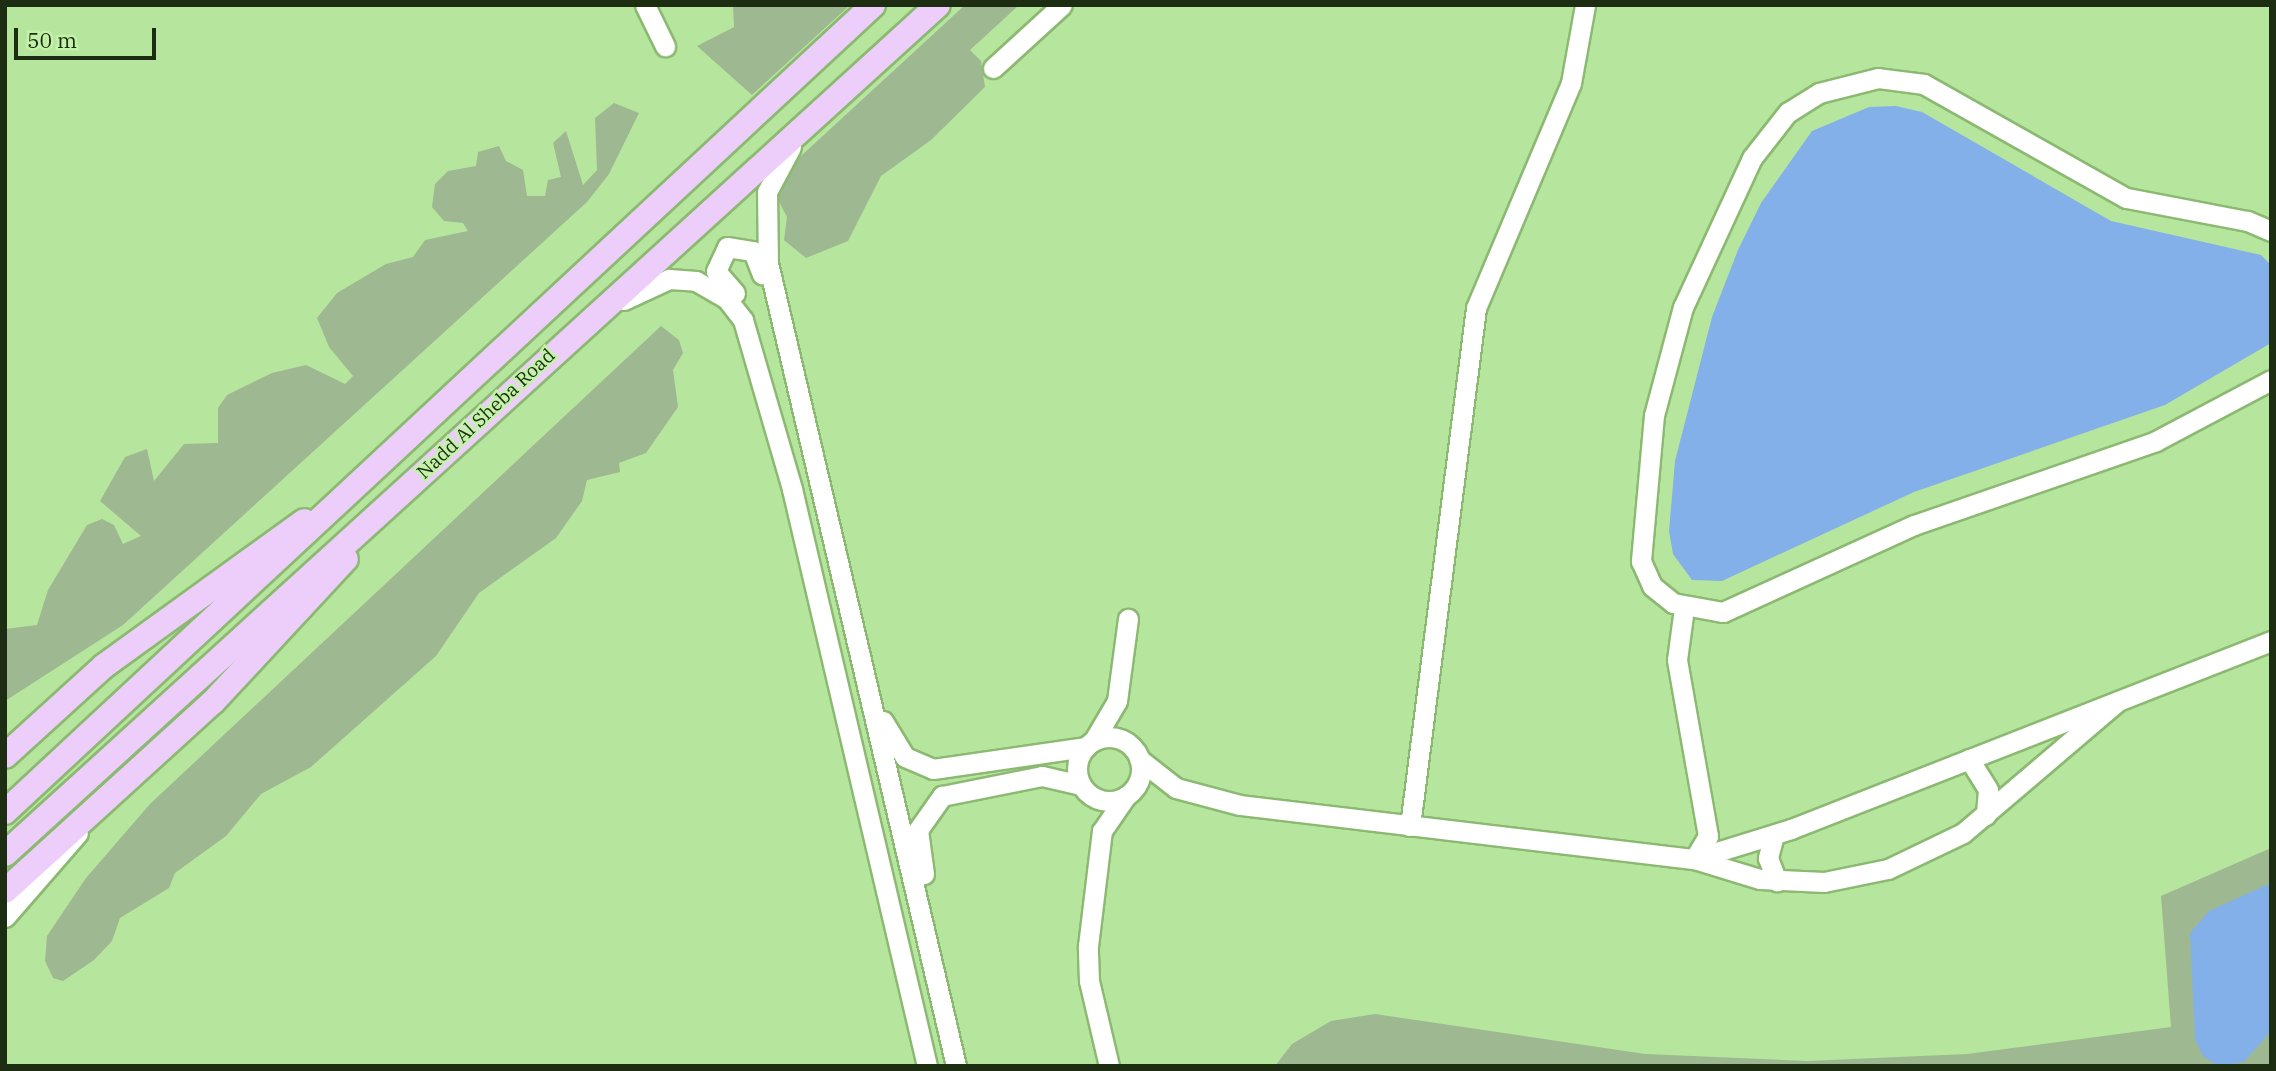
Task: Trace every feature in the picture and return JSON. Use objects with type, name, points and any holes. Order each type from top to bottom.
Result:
[{"type":"main road","name":"Nadd Al Sheba Road","points":[[12,806],[873,5]]},
{"type":"main road","name":"Nadd Al Sheba Road","points":[[5,854],[597,312],[801,132],[938,5]]},
{"type":"main road","points":[[5,756],[140,639],[288,530],[336,506]]},
{"type":"main road","points":[[5,891],[86,819],[259,654],[382,510]]},
{"type":"street","points":[[645,5],[665,46]]},
{"type":"street","points":[[993,68],[1062,5]]},
{"type":"street","points":[[1410,826],[1476,308],[1571,83],[1585,5]]},
{"type":"street","points":[[2271,232],[2247,220],[2126,198],[1924,84],[1863,80],[1803,101],[1775,125],[1739,182],[1688,295],[1662,379],[1647,459],[1641,561],[1652,586],[1684,608],[1734,609],[1903,530],[2156,441],[2271,380]]},
{"type":"street","points":[[801,132],[772,178],[765,207],[768,263],[956,1066]]},
{"type":"street","points":[[793,368],[774,327],[757,257],[734,245],[718,257],[716,271],[752,319],[761,374],[927,1066]]},
{"type":"street","points":[[597,312],[660,282],[696,281],[735,308],[761,374]]},
{"type":"street","points":[[1684,608],[1678,667],[1708,836],[1693,859]]},
{"type":"street","points":[[1102,831],[1084,788],[1078,761],[1117,701],[1128,619]]},
{"type":"street","points":[[1693,859],[1774,835],[2271,641]]},
{"type":"street","points":[[867,693],[897,749],[923,767],[1090,743],[1109,736],[1135,752],[1176,788]]},
{"type":"street","points":[[1109,1066],[1087,963],[1102,831],[1138,782],[1135,752],[1117,701]]},
{"type":"street","points":[[933,968],[936,928],[918,830],[933,803],[978,788],[1042,776],[1084,788],[1105,800],[1176,788],[1252,807],[1693,859],[1777,881],[1824,882],[1888,869],[1945,844],[1986,815],[2117,702]]},
{"type":"street","points":[[1969,759],[1985,778],[1986,815]]},
{"type":"street","points":[[5,917],[60,859],[86,819]]},
{"type":"street","points":[[1774,835],[1768,858],[1777,881]]},
{"type":"green space","points":[[733,5],[850,5],[752,95],[697,46],[734,27]]},
{"type":"green space","points":[[965,5],[1019,5],[970,50],[981,61],[985,87],[931,140],[881,176],[848,241],[806,258],[784,240],[787,217],[776,196],[789,167]]},
{"type":"green space","points":[[614,103],[639,113],[609,174],[587,202],[123,625],[5,701],[5,629],[37,625],[48,590],[87,525],[102,519],[114,525],[123,544],[141,536],[100,501],[125,457],[147,449],[154,481],[184,444],[218,443],[218,408],[227,395],[272,373],[306,365],[345,384],[353,376],[329,347],[317,318],[337,293],[386,264],[413,257],[425,240],[468,231],[463,223],[444,221],[432,207],[435,184],[448,171],[476,166],[478,152],[499,146],[506,161],[523,170],[527,196],[545,196],[548,180],[561,177],[553,143],[566,131],[583,185],[597,170],[595,118]]},
{"type":"green space","points":[[661,326],[679,340],[683,353],[673,370],[678,407],[646,453],[619,463],[620,472],[587,480],[582,501],[556,538],[479,593],[436,656],[311,767],[261,794],[226,836],[175,873],[169,888],[120,918],[112,941],[94,960],[63,981],[53,978],[45,961],[47,936],[86,878],[150,804]]},
{"type":"green space","points":[[2271,848],[2271,1066],[1275,1066],[1292,1044],[1331,1021],[1375,1014],[1645,1054],[1807,1061],[1967,1054],[2171,1027],[2161,896]]},
{"type":"water","points":[[1896,106],[1922,112],[2111,221],[2261,255],[2271,265],[2271,343],[2165,405],[1914,492],[1722,581],[1692,580],[1673,554],[1669,531],[1675,461],[1712,317],[1738,250],[1761,203],[1812,131],[1869,107]]},
{"type":"water","points":[[2271,883],[2271,1031],[2244,1062],[2218,1066],[2203,1056],[2195,1039],[2190,933],[2209,911]]}]
